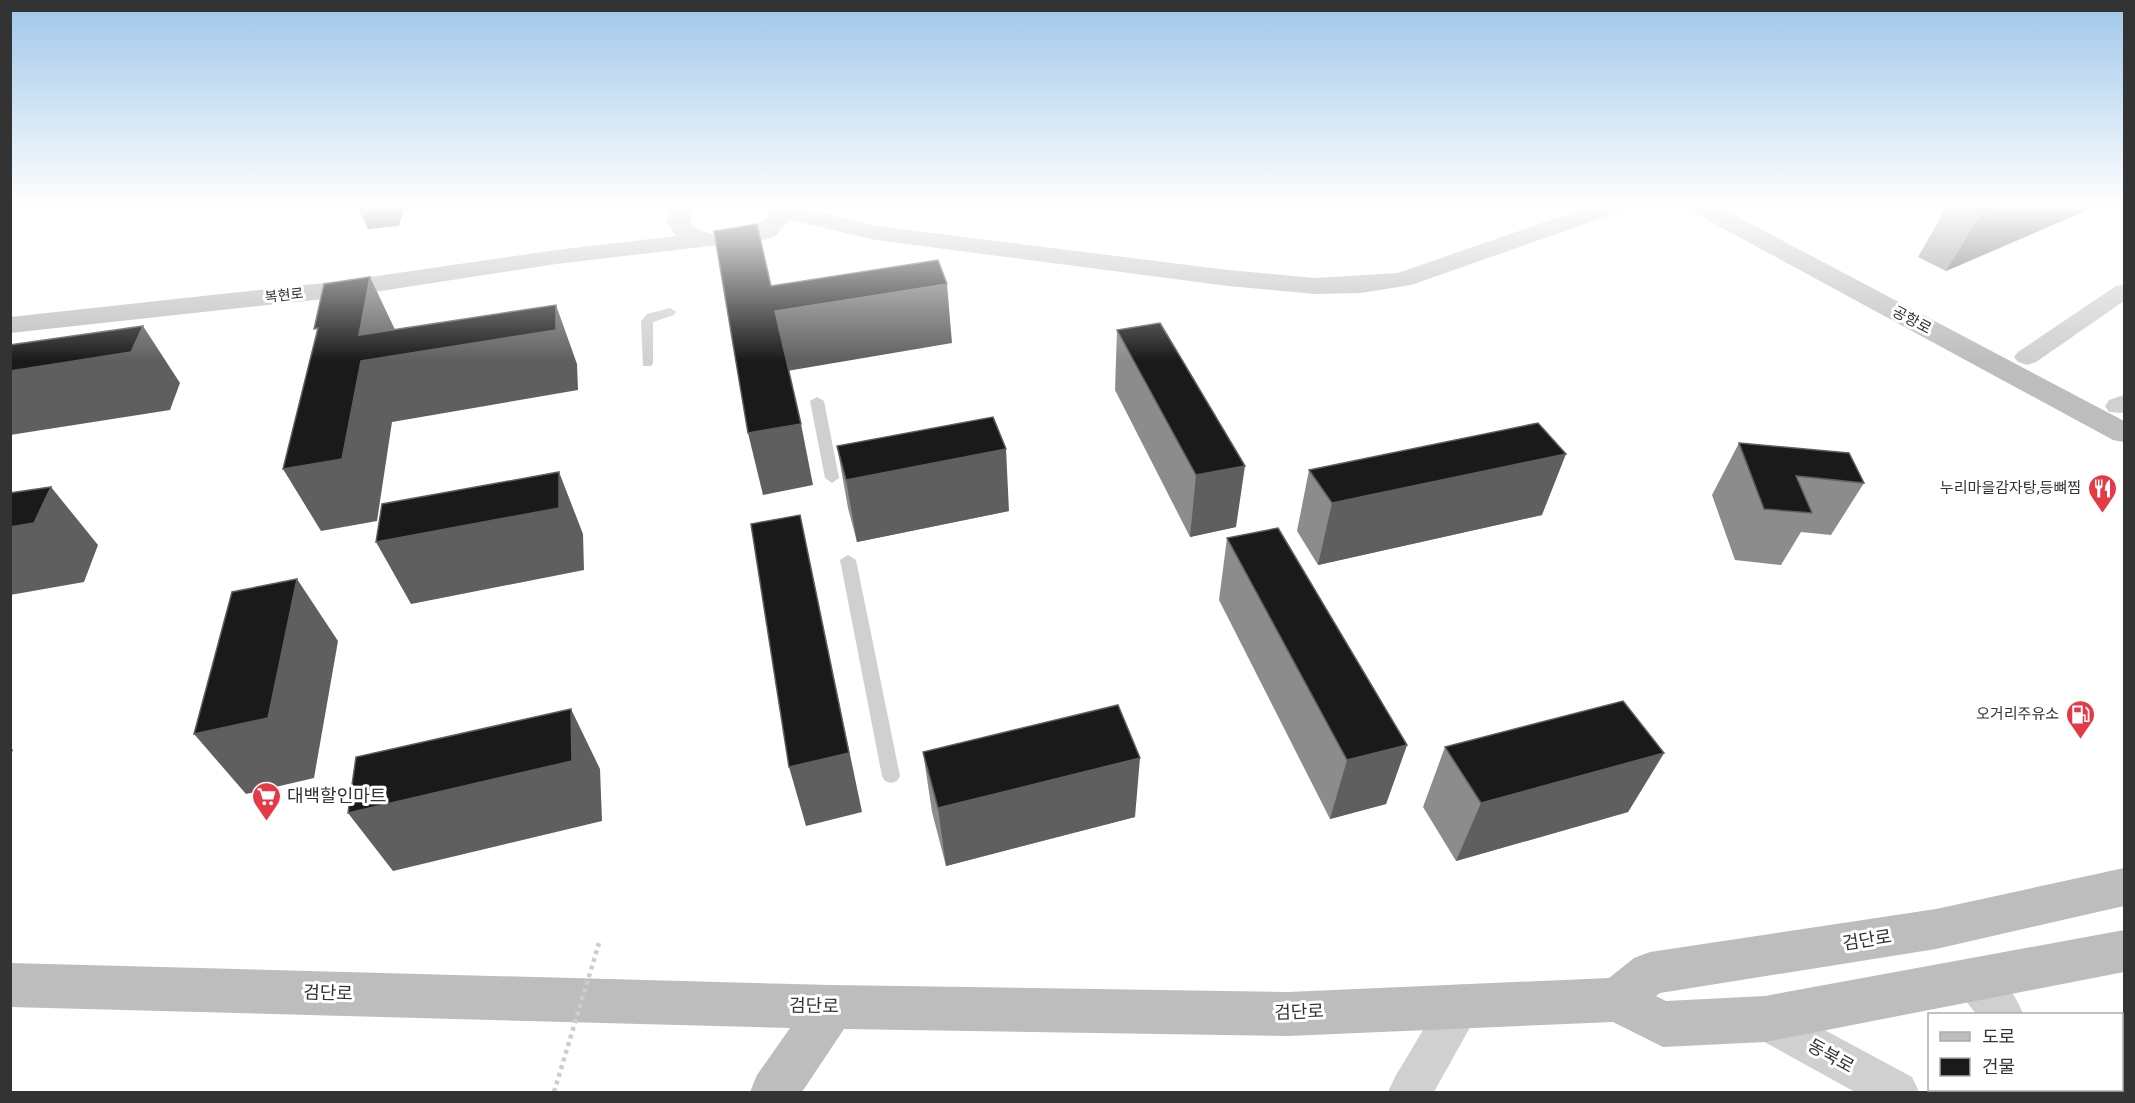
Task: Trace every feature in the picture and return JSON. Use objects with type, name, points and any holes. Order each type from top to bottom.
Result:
[{"type":"main road","name":"복현로","points":[[10,325],[342,289],[553,257]]},
{"type":"main road","points":[[1067,257],[1228,278],[1315,286],[1360,285],[1402,280],[1467,257]]},
{"type":"main road","name":"공항로","points":[[1804,257],[2123,413]]},
{"type":"main road","name":"공항로","points":[[1838,257],[2027,357],[2123,413]]},
{"type":"main road","name":"검단로","points":[[1617,1000],[1650,973],[1936,929],[2124,887]]},
{"type":"main road","name":"검단로","points":[[10,984],[832,1007],[1288,1014],[1617,1000],[1663,1024],[1765,1019],[2124,951]]},
{"type":"main road","points":[[774,1092],[832,1007]]},
{"type":"street","points":[[2027,357],[2124,291]]},
{"type":"street","points":[[1973,978],[2001,1013]]},
{"type":"street","points":[[1410,1092],[1462,1005]]},
{"type":"street","name":"동북로","points":[[1765,1019],[1897,1092]]},
{"type":"lane","points":[[647,363],[647,321],[651,317],[670,312]]},
{"type":"lane","points":[[817,401],[832,478]]},
{"type":"lane","points":[[848,560],[891,776]]},
{"type":"path","points":[[554,1092],[599,943]]},
{"type":"building","points":[[718,257],[765,257],[771,286],[938,260],[947,284],[775,311],[801,424],[748,433]]},
{"type":"building","points":[[370,277],[359,335],[556,305],[556,330],[361,361],[342,459],[283,469],[318,328],[314,329],[324,284]]},
{"type":"building","points":[[1160,323],[1245,466],[1196,475],[1117,330]]},
{"type":"building","points":[[143,326],[131,352],[10,371],[10,345]]},
{"type":"building","points":[[993,417],[1006,449],[846,480],[837,446]]},
{"type":"building","points":[[1538,423],[1566,454],[1332,503],[1309,470]]},
{"type":"building","points":[[1739,443],[1849,453],[1864,483],[1796,476],[1812,513],[1764,509]]},
{"type":"building","points":[[559,472],[559,508],[376,542],[382,504]]},
{"type":"building","points":[[51,487],[34,523],[10,527],[10,493]]},
{"type":"building","points":[[800,515],[849,753],[789,767],[751,524]]},
{"type":"building","points":[[1278,528],[1407,745],[1347,760],[1227,538]]},
{"type":"building","points":[[297,579],[268,718],[194,734],[232,592]]},
{"type":"building","points":[[1623,701],[1664,753],[1481,803],[1445,747]]},
{"type":"building","points":[[1118,705],[1140,758],[938,808],[923,752]]},
{"type":"building","points":[[571,709],[572,761],[348,813],[356,757]]},
{"type":"place","name":"누리마을감자탕,등뼈찜","points":[[2102,514]]},
{"type":"place","name":"오거리주유소","points":[[2080,740]]},
{"type":"place","name":"대백할인마트","points":[[266,822]]}]
